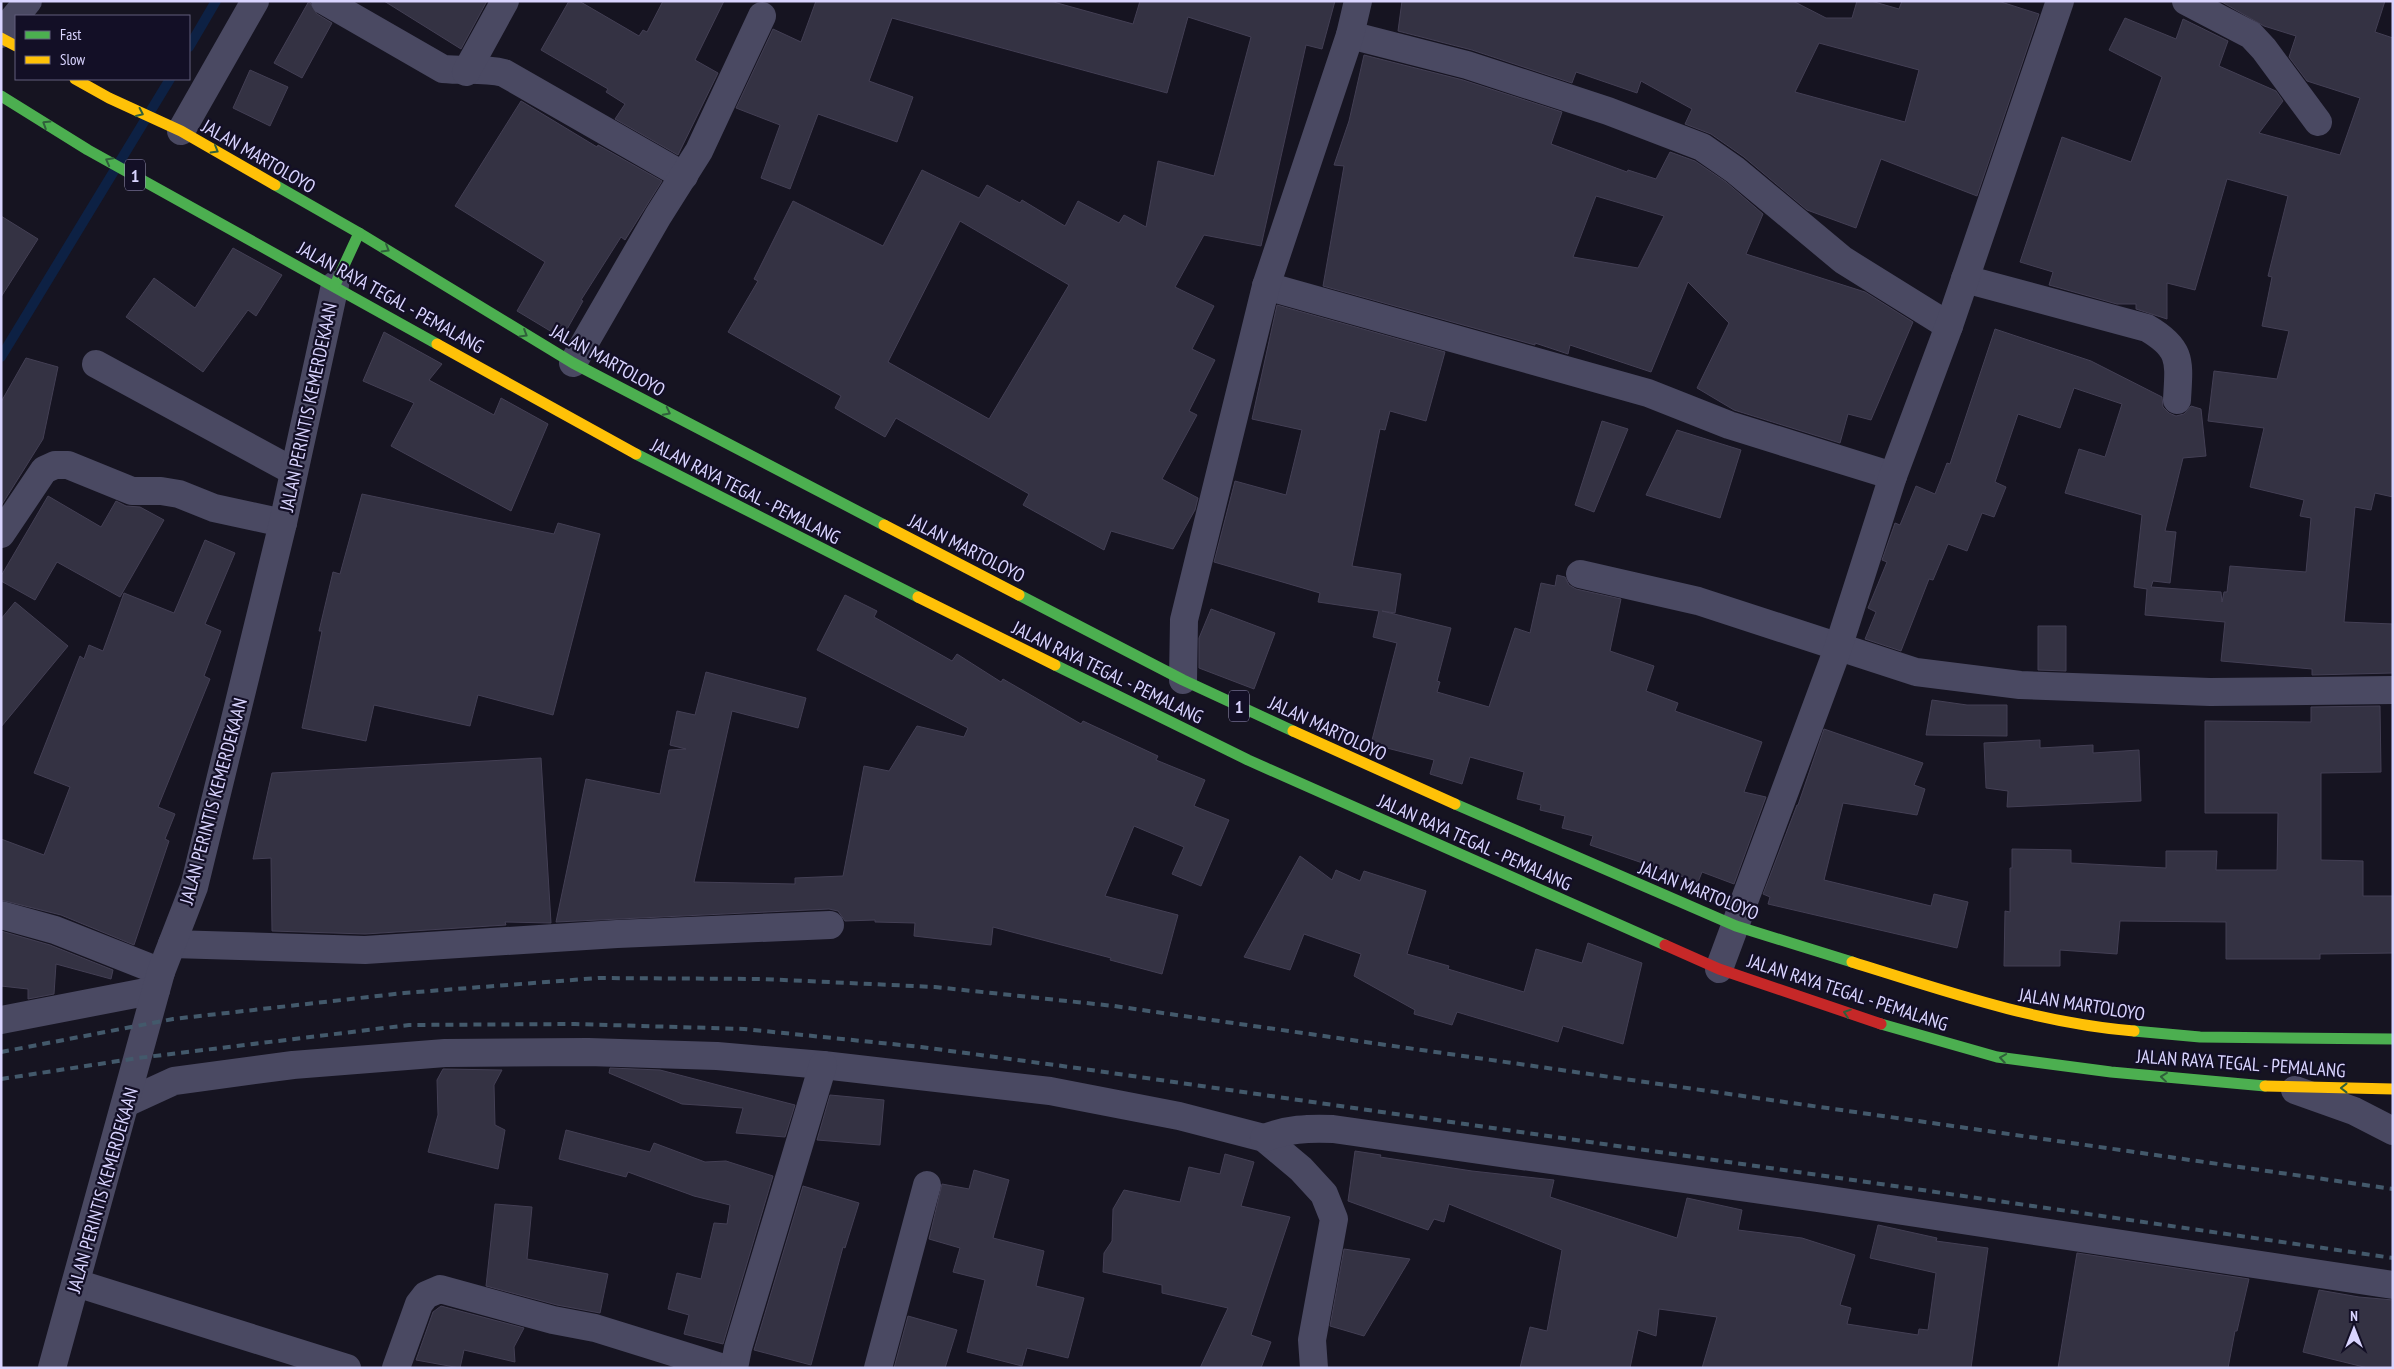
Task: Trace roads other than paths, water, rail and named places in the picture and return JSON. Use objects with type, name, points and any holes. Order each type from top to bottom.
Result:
[{"type":"highway","points":[[1,38],[15,45]]},
{"type":"highway","name":"1","points":[[77,80],[109,98],[177,129]]},
{"type":"highway","name":"JALAN RAYA TEGAL - PEMALANG","points":[[1,96],[88,150],[335,285],[657,466],[1248,760],[1719,969],[1862,1019],[1997,1057],[2197,1076],[2289,1088],[2393,1089]]},
{"type":"highway","name":"JALAN MARTOLOYO","points":[[177,129],[359,233],[572,363],[1183,680],[1376,770],[1736,926],[2007,1010],[2109,1029],[2200,1041],[2393,1039]]},
{"type":"highway","points":[[335,285],[359,233]]},
{"type":"street","points":[[17,15],[28,1]]},
{"type":"street","points":[[177,129],[255,1]]},
{"type":"street","points":[[325,1],[443,69],[466,72],[490,69],[504,73],[684,176]]},
{"type":"street","points":[[466,72],[505,1]]},
{"type":"street","points":[[1183,680],[1184,620],[1266,286],[1350,35],[1358,1]]},
{"type":"street","points":[[1719,969],[1838,648],[1893,476],[1949,326],[2060,1]]},
{"type":"street","points":[[2186,1],[2251,35],[2264,49],[2318,122]]},
{"type":"street","points":[[572,363],[658,216],[699,151],[762,16]]},
{"type":"street","points":[[1,34],[15,17]]},
{"type":"street","points":[[1350,35],[1468,65],[1608,111],[1702,147],[1735,170],[1843,260],[1949,326]]},
{"type":"street","points":[[1965,279],[2147,328],[2164,338],[2175,352],[2179,367],[2177,400]]},
{"type":"street","name":"JALAN PERINTIS KEMERDEKAAN","points":[[52,1368],[126,1104],[158,981],[194,887],[283,523],[335,285]]},
{"type":"street","points":[[1266,286],[1648,394],[1729,425],[1893,476]]},
{"type":"street","points":[[96,364],[293,471]]},
{"type":"street","points":[[1,534],[44,470],[55,465],[68,465],[132,491],[161,491],[178,494],[214,508],[283,523]]},
{"type":"street","points":[[1580,574],[1698,601],[1916,672],[2020,685],[2210,692],[2393,690]]},
{"type":"street","points":[[1,915],[55,930],[158,981]]},
{"type":"street","points":[[172,944],[365,950],[616,934],[830,925]]},
{"type":"street","points":[[1,1020],[158,981]]},
{"type":"street","points":[[126,1104],[174,1081],[293,1065],[444,1053],[588,1052],[717,1056],[823,1065],[1050,1091],[1179,1116],[1264,1138],[1300,1169],[1324,1194],[1334,1219],[1312,1340],[1314,1368]]},
{"type":"street","points":[[734,1368],[738,1348],[823,1065]]},
{"type":"street","points":[[2289,1088],[2354,1111],[2393,1131]]},
{"type":"street","points":[[1264,1138],[1283,1131],[1304,1127],[1333,1129],[1817,1198],[2393,1285]]},
{"type":"street","points":[[878,1368],[927,1185]]},
{"type":"street","points":[[76,1283],[347,1368]]},
{"type":"street","points":[[396,1368],[419,1304],[426,1295],[440,1289],[552,1320],[595,1328],[724,1368]]},
{"type":"waterway","points":[[190,45],[216,1]]},
{"type":"waterway","points":[[1,357],[169,80]]},
{"type":"railway","points":[[1,1052],[173,1019],[404,993],[598,978],[763,979],[935,987],[1114,1006],[2393,1189]]},
{"type":"railway","points":[[1,1079],[138,1058],[409,1025],[575,1024],[744,1029],[921,1047],[1077,1068],[2393,1258]]}]
